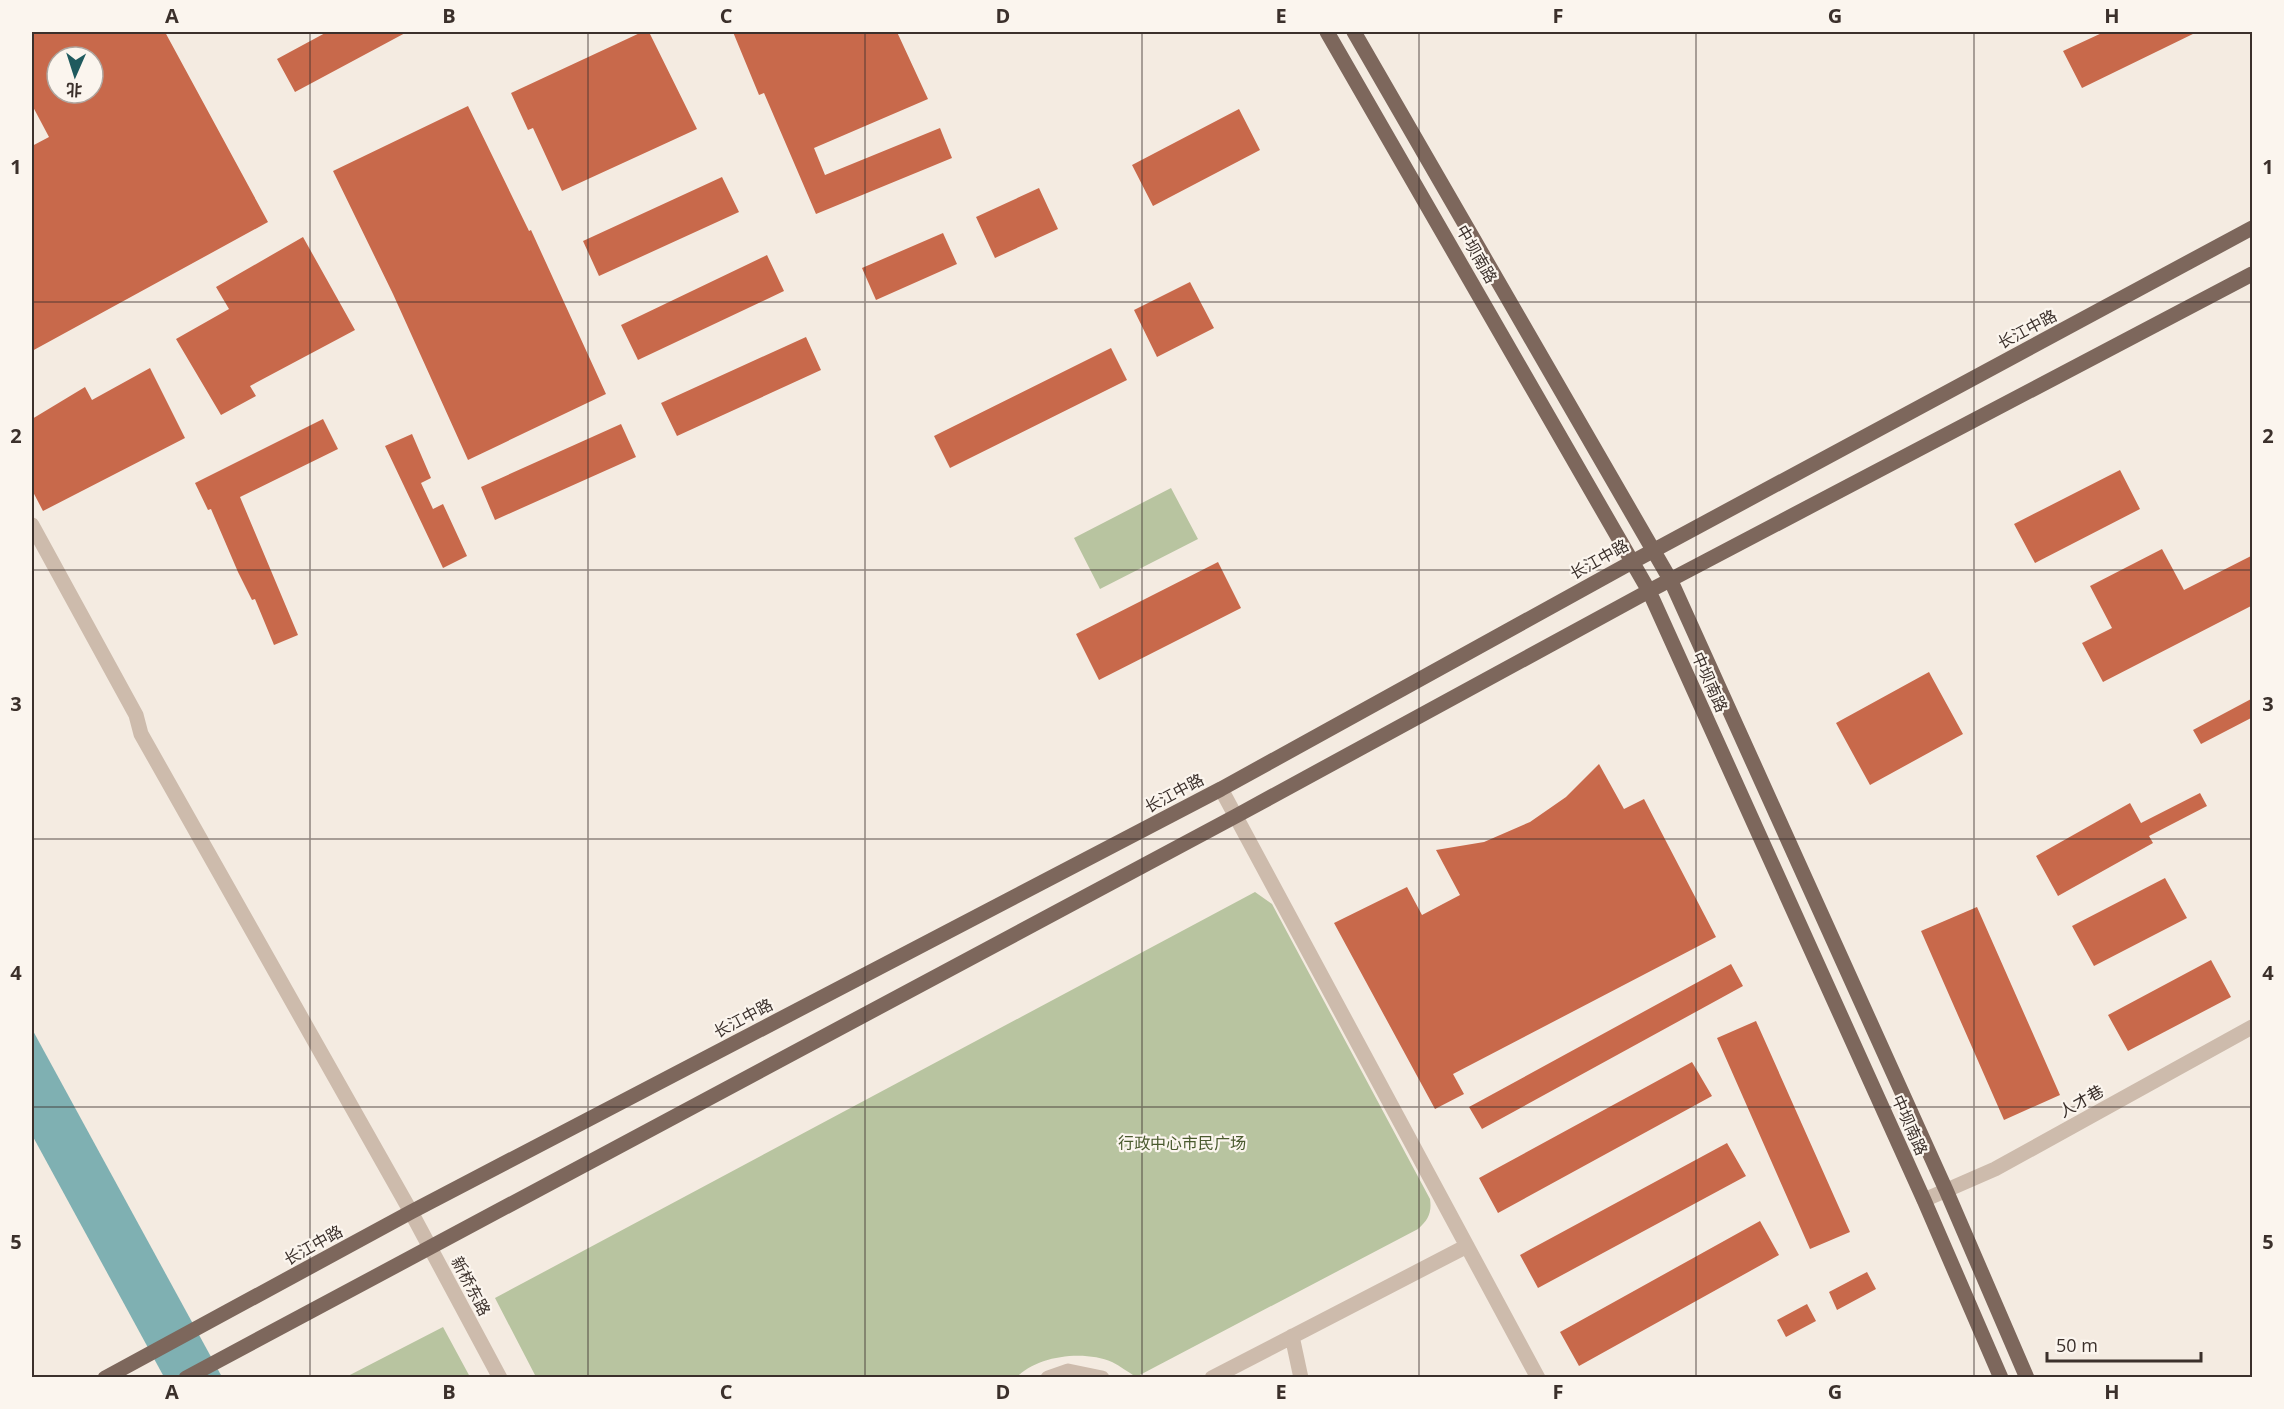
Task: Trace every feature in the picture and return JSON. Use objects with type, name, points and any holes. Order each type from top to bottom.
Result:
[{"type":"main road","name":"中坝南路","points":[[1327,32],[1634,561],[1924,1200],[2001,1377]]},
{"type":"main road","name":"中坝南路","points":[[1354,32],[1671,581],[1946,1190],[2027,1377]]},
{"type":"main road","name":"长江中路","points":[[105,1377],[411,1212],[1221,789],[1634,561],[2253,228]]},
{"type":"main road","points":[[186,1377],[1236,816],[1649,591],[2253,274]]},
{"type":"street","name":"新桥东路","points":[[32,525],[136,715],[141,734],[411,1212],[500,1377]]},
{"type":"street","points":[[1221,789],[1538,1377]]},
{"type":"street","name":"人才巷","points":[[1924,1200],[1995,1169],[2253,1027]]},
{"type":"street","points":[[1212,1377],[1467,1246]]},
{"type":"street","points":[[1293,1336],[1301,1377]]},
{"type":"street","points":[[1048,1377],[1068,1371],[1102,1377]]},
{"type":"green space","points":[[1171,488],[1198,539],[1100,589],[1074,538]]},
{"type":"green space","name":"行政中心市民广场","points":[[1255,892],[1272,904],[1430,1199],[1428,1216],[1418,1229],[1136,1377],[1101,1358],[1075,1356],[1036,1364],[1016,1378],[536,1377],[495,1298]]},
{"type":"green space","points":[[443,1327],[470,1377],[346,1377]]},
{"type":"water","points":[[32,1029],[222,1377],[164,1377],[32,1135]]},
{"type":"building","points":[[32,32],[165,32],[268,222],[32,351],[32,146],[49,137],[32,105]]},
{"type":"building","points":[[327,32],[407,32],[295,92],[277,59]]},
{"type":"building","points":[[642,32],[649,32],[697,129],[562,191],[533,128],[528,130],[511,93]]},
{"type":"building","points":[[733,32],[897,32],[928,99],[814,148],[825,175],[940,128],[952,158],[816,214],[764,93],[759,95]]},
{"type":"building","points":[[2104,32],[2197,32],[2082,88],[2063,51]]},
{"type":"building","points":[[468,106],[529,231],[531,230],[606,394],[468,460],[393,294],[333,171]]},
{"type":"building","points":[[1239,109],[1260,150],[1153,206],[1132,165]]},
{"type":"building","points":[[722,177],[739,212],[599,276],[583,241]]},
{"type":"building","points":[[1039,188],[1058,229],[995,258],[976,217]]},
{"type":"building","points":[[943,233],[957,264],[876,300],[862,268]]},
{"type":"building","points":[[303,237],[355,330],[250,386],[256,396],[221,415],[176,339],[229,309],[216,287]]},
{"type":"building","points":[[767,255],[784,291],[638,360],[621,325]]},
{"type":"building","points":[[1190,282],[1214,328],[1157,357],[1134,310]]},
{"type":"building","points":[[806,337],[821,370],[677,436],[661,403]]},
{"type":"building","points":[[1111,348],[1127,380],[950,468],[934,436]]},
{"type":"building","points":[[150,368],[185,438],[43,511],[32,490],[32,419],[85,387],[92,400]]},
{"type":"building","points":[[323,419],[338,449],[240,497],[298,635],[274,645],[255,599],[252,600],[211,509],[208,510],[195,483]]},
{"type":"building","points":[[621,424],[636,457],[495,520],[481,487]]},
{"type":"building","points":[[412,434],[431,478],[421,483],[433,509],[443,504],[467,556],[443,568],[385,446]]},
{"type":"building","points":[[2120,470],[2140,509],[2035,563],[2014,524]]},
{"type":"building","points":[[2162,549],[2184,590],[2253,555],[2253,605],[2103,682],[2082,643],[2112,628],[2090,586]]},
{"type":"building","points":[[1218,562],[1241,608],[1099,680],[1076,634]]},
{"type":"building","points":[[1929,672],[1963,734],[1870,785],[1836,723]]},
{"type":"building","points":[[2253,698],[2253,717],[2201,744],[2193,730]]},
{"type":"building","points":[[1599,764],[1624,809],[1644,799],[1716,937],[1453,1074],[1464,1094],[1435,1109],[1334,923],[1407,887],[1422,915],[1460,895],[1436,850],[1484,842],[1530,822],[1566,797]]},
{"type":"building","points":[[2200,793],[2207,806],[2149,836],[2153,843],[2058,896],[2036,856],[2130,803],[2141,823]]},
{"type":"building","points":[[2165,878],[2187,918],[2094,966],[2072,926]]},
{"type":"building","points":[[1977,907],[2060,1095],[2004,1120],[1921,931]]},
{"type":"building","points":[[2211,960],[2231,997],[2128,1051],[2108,1015]]},
{"type":"building","points":[[1731,964],[1743,986],[1482,1129],[1469,1107]]},
{"type":"building","points":[[1756,1021],[1850,1232],[1810,1249],[1717,1038]]},
{"type":"building","points":[[1692,1062],[1712,1096],[1498,1213],[1479,1178]]},
{"type":"building","points":[[1727,1143],[1746,1176],[1538,1288],[1520,1255]]},
{"type":"building","points":[[1760,1221],[1779,1255],[1579,1366],[1560,1332]]},
{"type":"building","points":[[1867,1272],[1876,1289],[1837,1310],[1829,1292]]},
{"type":"building","points":[[1807,1304],[1816,1321],[1786,1337],[1777,1320]]}]
